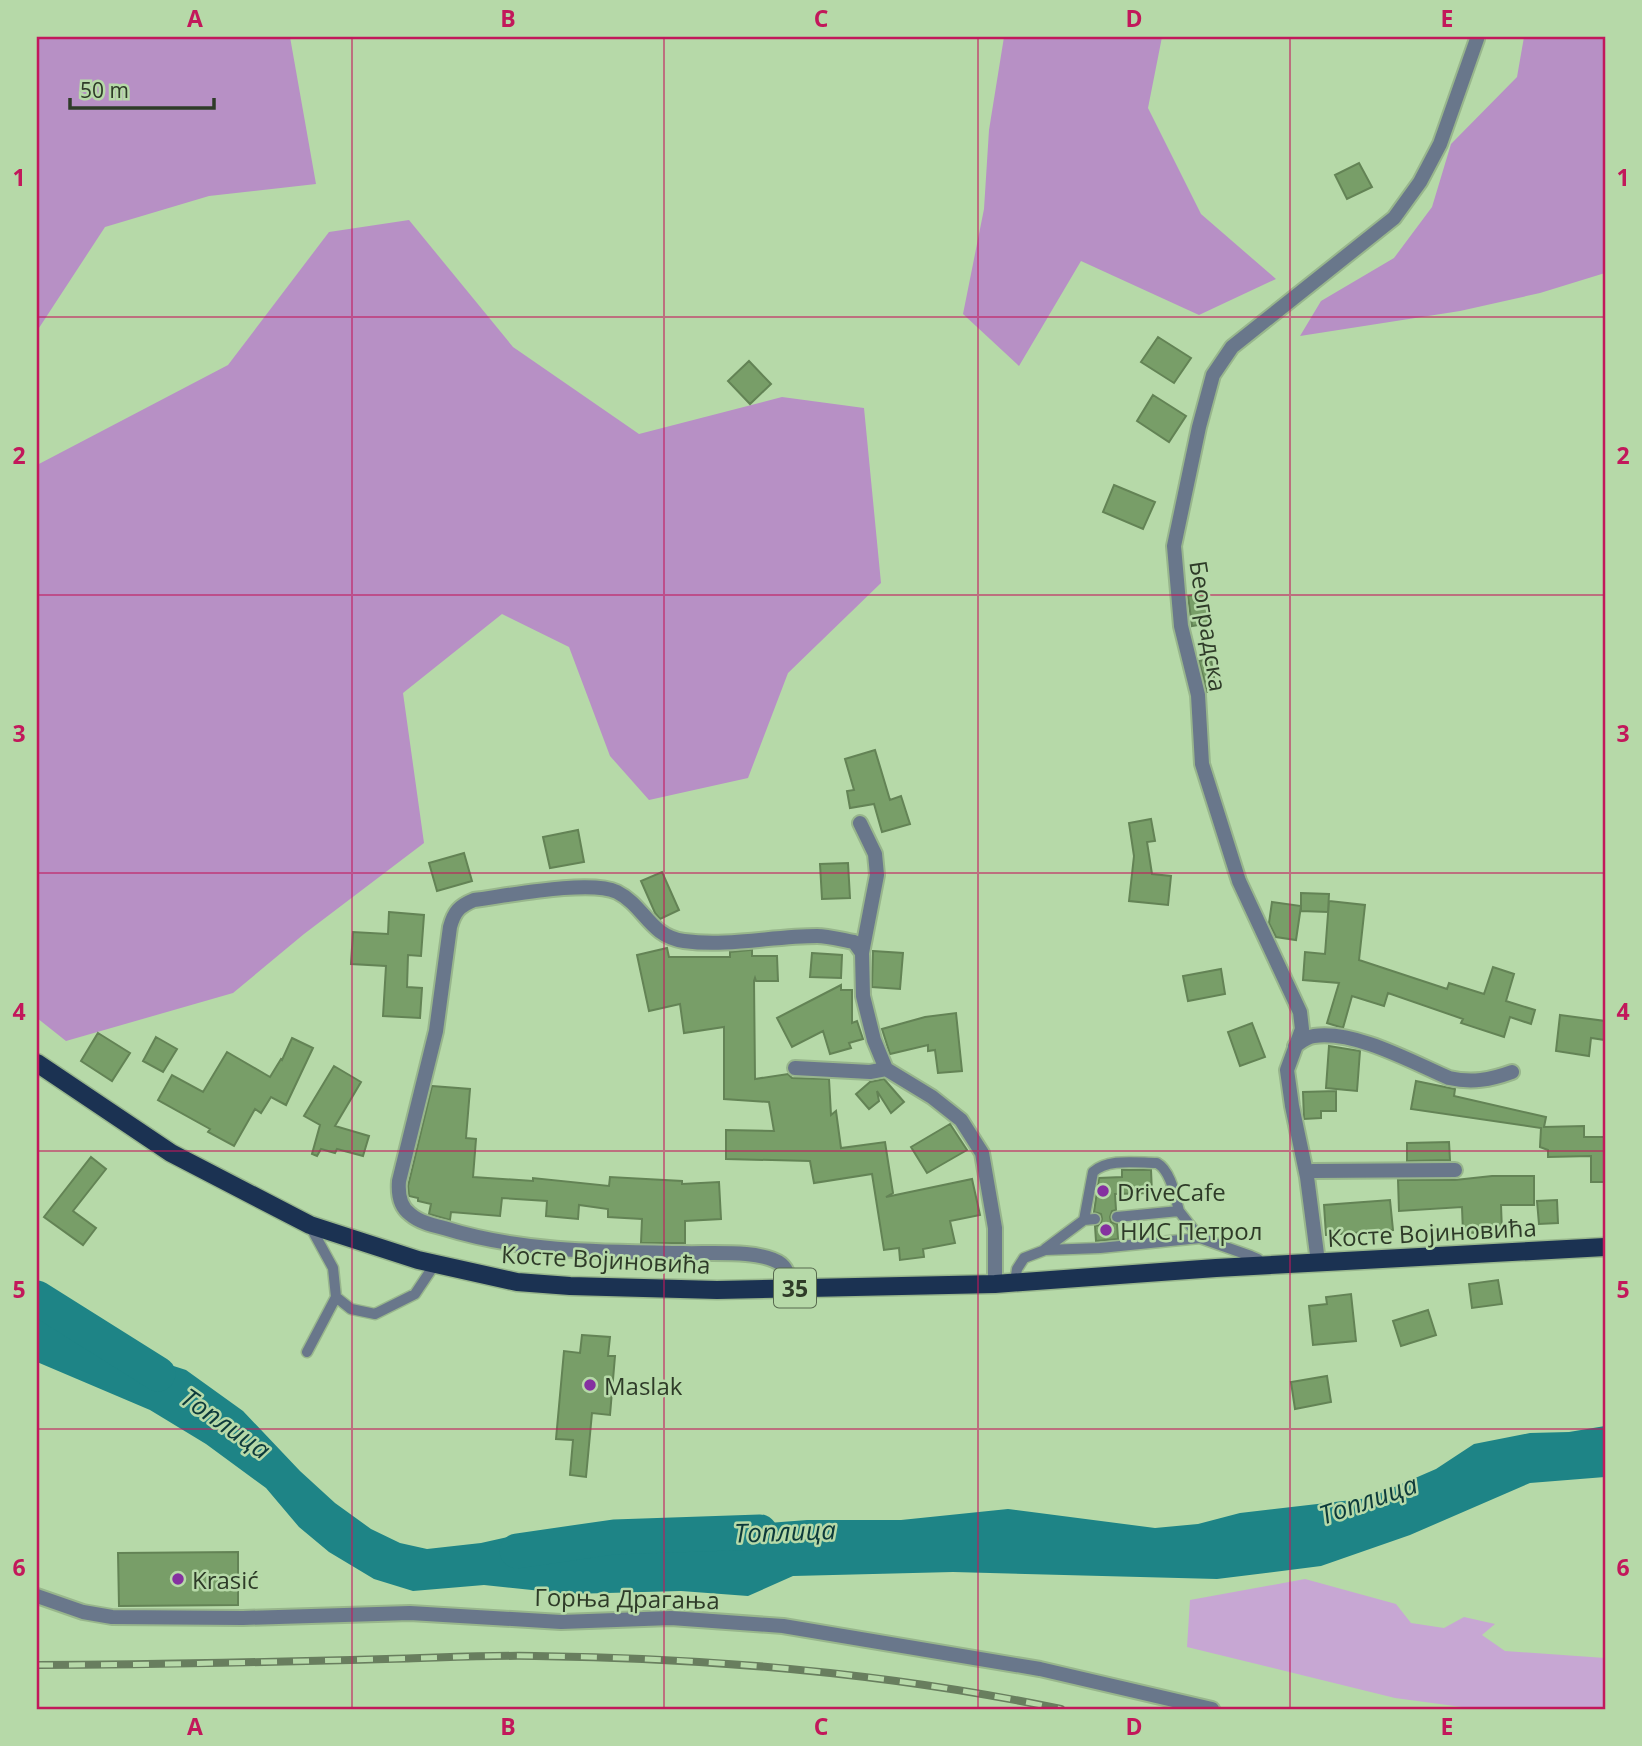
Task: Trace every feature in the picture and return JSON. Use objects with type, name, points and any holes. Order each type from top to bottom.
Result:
[{"type":"main road","name":"Косте Војиновића","points":[[37,1063],[171,1153],[310,1226],[435,1265],[493,1278],[542,1284],[717,1290],[995,1284],[1318,1262],[1605,1247]]},
{"type":"street","name":"Београдска","points":[[1318,1262],[1307,1177],[1287,1070],[1302,1029],[1300,1012],[1239,881],[1202,764],[1198,695],[1181,626],[1174,546],[1213,375],[1232,347],[1394,218],[1420,182],[1440,144],[1477,40]]},
{"type":"street","points":[[860,823],[875,854],[877,875],[862,953],[863,996],[874,1040],[886,1069],[932,1097],[961,1120],[982,1153],[995,1228],[995,1284]]},
{"type":"street","points":[[788,1288],[788,1272],[781,1264],[766,1257],[740,1254],[594,1252],[481,1240],[422,1222],[409,1214],[398,1193],[399,1181],[436,1031],[450,927],[454,912],[474,900],[584,887],[615,891],[634,903],[657,931],[669,938],[725,942],[820,936],[854,942],[862,953]]},
{"type":"street","points":[[1294,1047],[1314,1036],[1332,1036],[1359,1041],[1449,1078],[1463,1081],[1481,1081],[1512,1072]]},
{"type":"street","points":[[794,1068],[870,1072],[886,1069]]},
{"type":"street","points":[[1307,1177],[1309,1172],[1313,1171],[1455,1170]]},
{"type":"street","name":"Горња Драгања","points":[[37,1596],[83,1612],[112,1617],[243,1618],[410,1612],[561,1622],[671,1618],[783,1626],[1040,1669],[1212,1709]]},
{"type":"lane","points":[[1083,1220],[1093,1172],[1103,1166],[1119,1163],[1157,1163],[1162,1166],[1172,1186],[1180,1211],[1200,1238]]},
{"type":"lane","points":[[1116,1217],[1180,1211]]},
{"type":"lane","points":[[1015,1282],[1017,1269],[1024,1258],[1045,1250],[1083,1220],[1095,1219]]},
{"type":"lane","points":[[307,1352],[336,1297],[332,1268],[310,1226]]},
{"type":"lane","points":[[1045,1250],[1100,1248],[1200,1238],[1255,1258],[1262,1266]]},
{"type":"lane","points":[[336,1297],[351,1309],[374,1314],[415,1294],[435,1265]]},
{"type":"shaded area","points":[[37,37],[290,37],[316,184],[209,196],[105,227],[37,331]]},
{"type":"shaded area","points":[[1004,37],[1162,37],[1148,108],[1201,214],[1276,279],[1199,315],[1081,261],[1019,366],[963,314],[984,209],[989,130]]},
{"type":"shaded area","points":[[1524,37],[1605,37],[1605,273],[1540,293],[1460,311],[1300,336],[1321,301],[1394,258],[1432,207],[1451,144],[1517,77]]},
{"type":"shaded area","points":[[409,220],[513,347],[639,434],[782,397],[864,408],[881,583],[788,673],[748,778],[649,800],[610,756],[569,647],[502,614],[403,693],[424,843],[304,934],[233,993],[66,1041],[37,1018],[37,465],[228,365],[329,232]]},
{"type":"shaded area","points":[[1305,1579],[1396,1604],[1411,1623],[1444,1628],[1464,1617],[1495,1624],[1482,1635],[1505,1651],[1605,1658],[1605,1709],[1477,1709],[1395,1698],[1187,1647],[1190,1600]]},
{"type":"water","points":[[37,1309],[80,1336],[186,1370],[243,1411],[300,1471],[335,1503],[371,1529],[400,1543],[427,1549],[481,1543],[531,1532],[569,1548],[624,1546],[695,1539],[744,1525],[807,1520],[901,1520],[1008,1509],[1155,1528],[1198,1524],[1240,1513],[1369,1498],[1436,1469],[1474,1444],[1530,1433],[1569,1432],[1605,1426],[1605,1477],[1530,1483],[1410,1535],[1321,1566],[1217,1579],[953,1572],[793,1576],[748,1596],[681,1591],[570,1594],[484,1585],[413,1591],[374,1579],[329,1552],[299,1527],[266,1488],[206,1444],[150,1410],[37,1362]]},
{"type":"building","points":[[1359,163],[1372,187],[1347,199],[1335,175]]},
{"type":"building","points":[[1158,337],[1191,358],[1174,383],[1141,362]]},
{"type":"building","points":[[749,361],[771,384],[750,404],[728,381]]},
{"type":"building","points":[[1153,395],[1186,416],[1169,442],[1137,421]]},
{"type":"building","points":[[1114,485],[1155,502],[1143,529],[1103,512]]},
{"type":"building","points":[[1206,593],[1210,623],[1192,626],[1188,596]]},
{"type":"building","points":[[1211,659],[1216,690],[1207,692],[1199,661]]},
{"type":"building","points":[[875,750],[890,800],[901,796],[910,824],[882,832],[874,804],[850,808],[847,791],[854,790],[845,759]]},
{"type":"building","points":[[1151,819],[1155,841],[1147,842],[1152,874],[1171,876],[1168,905],[1129,901],[1134,856],[1129,823]]},
{"type":"building","points":[[578,830],[584,862],[550,868],[543,837]]},
{"type":"building","points":[[464,853],[472,881],[437,891],[429,863]]},
{"type":"building","points":[[848,863],[850,898],[822,899],[820,864]]},
{"type":"building","points":[[662,872],[679,910],[660,919],[641,881]]},
{"type":"building","points":[[1301,893],[1329,894],[1328,912],[1301,911]]},
{"type":"building","points":[[1329,901],[1365,905],[1359,960],[1447,989],[1449,983],[1484,994],[1493,967],[1514,974],[1506,1001],[1535,1010],[1531,1024],[1510,1017],[1504,1037],[1461,1023],[1463,1019],[1388,993],[1384,1006],[1352,996],[1343,1028],[1327,1023],[1339,983],[1303,980],[1305,952],[1325,954]]},
{"type":"building","points":[[1272,902],[1301,906],[1296,940],[1276,937],[1269,923]]},
{"type":"building","points":[[389,912],[424,915],[421,956],[408,955],[407,987],[422,988],[420,1018],[383,1016],[386,966],[351,964],[353,932],[388,934]]},
{"type":"building","points":[[667,948],[669,957],[730,957],[730,952],[750,950],[752,956],[777,956],[778,981],[756,981],[755,978],[754,981],[755,1079],[788,1074],[792,1078],[829,1079],[831,1115],[836,1111],[841,1148],[885,1142],[893,1193],[886,1197],[972,1179],[980,1215],[950,1221],[955,1243],[923,1249],[924,1257],[900,1260],[899,1248],[884,1250],[872,1174],[814,1183],[810,1161],[726,1159],[726,1130],[774,1131],[769,1102],[724,1099],[724,1027],[684,1033],[680,1004],[649,1011],[637,955]]},
{"type":"building","points":[[873,951],[903,953],[900,989],[872,987]]},
{"type":"building","points":[[812,953],[842,955],[841,978],[810,977]]},
{"type":"building","points":[[1221,969],[1225,994],[1188,1001],[1183,976]]},
{"type":"building","points":[[841,985],[841,990],[852,990],[852,1023],[857,1021],[863,1039],[849,1043],[851,1048],[830,1054],[823,1031],[792,1047],[777,1018]]},
{"type":"building","points":[[956,1013],[962,1071],[938,1073],[935,1050],[928,1051],[928,1045],[890,1054],[882,1029],[925,1017]]},
{"type":"building","points":[[1560,1015],[1605,1021],[1605,1040],[1591,1038],[1589,1056],[1556,1051]]},
{"type":"building","points":[[1252,1023],[1265,1057],[1240,1066],[1228,1032]]},
{"type":"building","points":[[98,1033],[130,1053],[112,1081],[81,1061]]},
{"type":"building","points":[[156,1037],[177,1049],[163,1072],[143,1061]]},
{"type":"building","points":[[292,1038],[313,1048],[286,1105],[271,1097],[261,1113],[255,1109],[234,1146],[208,1132],[210,1129],[158,1100],[172,1075],[203,1092],[227,1052],[270,1077]]},
{"type":"building","points":[[1329,1046],[1360,1051],[1357,1091],[1326,1088]]},
{"type":"building","points":[[334,1066],[361,1082],[335,1126],[369,1136],[363,1156],[337,1149],[335,1153],[321,1149],[317,1156],[312,1154],[320,1125],[304,1116]]},
{"type":"building","points":[[884,1079],[904,1102],[891,1113],[877,1091],[879,1101],[869,1109],[856,1094],[870,1082]]},
{"type":"building","points":[[1416,1081],[1455,1089],[1454,1096],[1546,1117],[1544,1127],[1584,1126],[1584,1137],[1605,1137],[1605,1182],[1591,1182],[1591,1156],[1548,1157],[1548,1150],[1540,1147],[1541,1128],[1411,1109]]},
{"type":"building","points":[[432,1086],[470,1089],[466,1138],[476,1139],[473,1177],[533,1181],[533,1178],[609,1186],[610,1177],[682,1181],[682,1184],[719,1182],[721,1219],[685,1221],[685,1243],[641,1243],[642,1219],[608,1217],[608,1209],[579,1205],[578,1219],[546,1216],[547,1201],[502,1198],[500,1216],[451,1212],[450,1220],[429,1214],[431,1204],[409,1196],[408,1186]]},
{"type":"building","points":[[1336,1091],[1336,1111],[1321,1111],[1321,1118],[1304,1119],[1303,1092]]},
{"type":"building","points":[[950,1124],[967,1150],[927,1173],[911,1147]]},
{"type":"building","points":[[1449,1142],[1450,1160],[1407,1161],[1407,1143]]},
{"type":"building","points":[[91,1157],[106,1169],[73,1211],[96,1228],[83,1245],[44,1217]]},
{"type":"building","points":[[1122,1170],[1151,1170],[1152,1193],[1115,1194],[1116,1210],[1112,1211],[1110,1217],[1111,1222],[1117,1224],[1118,1239],[1096,1241],[1095,1226],[1100,1225],[1102,1219],[1101,1214],[1094,1212],[1099,1178],[1122,1177]]},
{"type":"building","points":[[1492,1176],[1534,1176],[1534,1205],[1501,1205],[1502,1232],[1463,1233],[1462,1207],[1399,1211],[1398,1180],[1455,1180]]},
{"type":"building","points":[[1390,1200],[1393,1230],[1326,1235],[1324,1205]]},
{"type":"building","points":[[1557,1200],[1558,1223],[1539,1224],[1537,1201]]},
{"type":"building","points":[[1498,1280],[1502,1304],[1472,1308],[1469,1284]]},
{"type":"building","points":[[1351,1294],[1356,1341],[1313,1345],[1309,1306],[1327,1304],[1326,1297]]},
{"type":"building","points":[[1428,1310],[1436,1335],[1401,1346],[1393,1321]]},
{"type":"building","points":[[582,1335],[610,1337],[608,1356],[615,1356],[610,1415],[592,1413],[586,1477],[570,1475],[573,1440],[556,1439],[564,1351],[580,1353]]},
{"type":"building","points":[[1327,1376],[1331,1402],[1295,1409],[1291,1382]]},
{"type":"building","name":"Krasić","points":[[238,1552],[238,1605],[119,1606],[118,1553]]},
{"type":"waterway","name":"Топлица","points":[[37,1298],[158,1374]]},
{"type":"waterway","name":"Топлица","points":[[517,1551],[614,1537],[760,1532]]},
{"type":"railway","points":[[37,1665],[498,1656],[601,1657],[733,1664],[865,1677],[996,1696],[1061,1709]]},
{"type":"place","name":"DriveCafe","points":[[1103,1191]]},
{"type":"place","name":"НИС Петрол","points":[[1106,1230]]},
{"type":"place","name":"Maslak","points":[[590,1385]]},
{"type":"place","name":"Krasić","points":[[178,1579]]}]
